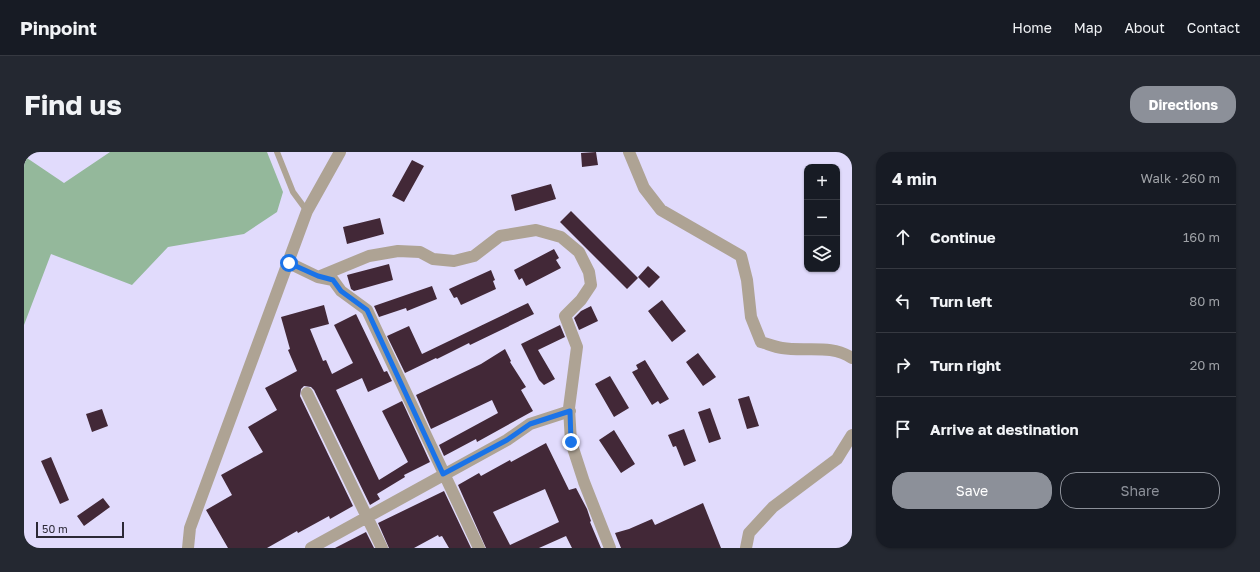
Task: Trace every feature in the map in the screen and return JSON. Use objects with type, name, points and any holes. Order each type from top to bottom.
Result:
[{"type":"street","points":[[188,548],[190,528],[307,211],[340,152]]},
{"type":"street","points":[[629,152],[644,188],[661,210],[741,256],[747,280],[751,317],[761,342],[782,348],[825,349],[843,352],[852,358]]},
{"type":"street","points":[[318,276],[369,256],[398,251],[420,252],[433,259],[454,260],[474,256],[500,236],[536,230],[561,236],[579,252],[589,272],[591,285],[582,300],[565,316],[577,347],[570,411],[571,442],[584,482],[610,548]]},
{"type":"street","points":[[289,263],[318,276],[333,280],[341,291],[367,310],[443,474],[480,548]]},
{"type":"street","points":[[307,393],[382,548]]},
{"type":"street","points":[[311,548],[368,518],[443,474],[507,440],[530,424],[570,411]]},
{"type":"street","points":[[746,548],[749,533],[773,507],[837,459],[852,435]]},
{"type":"lane","points":[[277,152],[293,192],[307,211]]},
{"type":"green space","points":[[110,152],[267,152],[283,192],[277,212],[244,234],[168,247],[132,285],[51,254],[24,325],[24,156],[64,183]]},
{"type":"building","points":[[596,152],[598,165],[582,167],[581,153]]},
{"type":"building","points":[[412,160],[424,166],[404,202],[392,196]]},
{"type":"building","points":[[551,184],[556,199],[515,211],[511,195]]},
{"type":"building","points":[[571,211],[638,278],[627,289],[560,222]]},
{"type":"building","points":[[380,218],[384,234],[347,244],[343,227]]},
{"type":"building","points":[[554,249],[559,258],[556,260],[561,268],[526,286],[522,278],[519,280],[514,270]]},
{"type":"building","points":[[389,264],[393,280],[354,291],[351,289],[347,275]]},
{"type":"building","points":[[648,266],[660,277],[649,288],[638,277]]},
{"type":"building","points":[[491,270],[495,280],[493,281],[496,289],[461,305],[457,297],[454,298],[449,289]]},
{"type":"building","points":[[432,286],[437,299],[407,311],[406,308],[379,317],[374,306]]},
{"type":"building","points":[[662,300],[686,331],[672,342],[648,311]]},
{"type":"building","points":[[528,303],[534,314],[470,345],[469,343],[405,373],[387,336],[409,326],[422,354]]},
{"type":"building","points":[[324,305],[329,324],[310,329],[323,361],[326,360],[332,374],[353,363],[334,325],[356,314],[384,372],[387,371],[392,381],[368,392],[362,378],[336,390],[379,480],[408,462],[382,411],[402,401],[430,462],[404,475],[405,477],[377,494],[380,499],[370,505],[314,390],[311,387],[304,386],[301,389],[300,396],[353,506],[330,519],[329,516],[298,533],[297,531],[267,548],[228,548],[206,510],[232,495],[221,475],[263,452],[248,427],[277,410],[265,388],[297,371],[288,350],[290,349],[281,317]]},
{"type":"building","points":[[591,306],[598,321],[579,330],[574,318],[581,311]]},
{"type":"building","points":[[560,325],[565,337],[538,350],[555,379],[544,385],[539,380],[521,344]]},
{"type":"building","points":[[505,349],[511,361],[510,362],[526,387],[521,390],[533,411],[477,442],[476,439],[444,456],[439,445],[498,413],[492,400],[431,429],[416,395],[481,364]]},
{"type":"building","points":[[698,353],[716,377],[703,386],[686,362]]},
{"type":"building","points":[[645,360],[669,399],[660,404],[658,401],[652,405],[632,372],[638,369],[636,365]]},
{"type":"building","points":[[610,376],[629,408],[614,417],[595,384]]},
{"type":"building","points":[[749,396],[759,426],[747,429],[738,399]]},
{"type":"building","points":[[710,408],[721,439],[709,443],[698,412]]},
{"type":"building","points":[[102,409],[108,426],[92,432],[86,414]]},
{"type":"building","points":[[684,429],[696,461],[684,466],[676,446],[673,447],[668,435]]},
{"type":"building","points":[[614,430],[635,464],[621,473],[599,440]]},
{"type":"building","points":[[546,443],[569,490],[576,488],[587,509],[590,522],[601,548],[572,548],[566,536],[539,548],[486,548],[458,485],[479,473],[481,476],[510,460],[511,462]],"holes":[[[545,489],[559,522],[510,545],[493,512]]]},
{"type":"building","points":[[51,457],[69,500],[60,504],[41,461]]},
{"type":"building","points":[[444,491],[471,548],[449,548],[442,536],[439,537],[438,535],[414,548],[389,548],[378,523]]},
{"type":"building","points":[[103,498],[110,507],[84,526],[77,516]]},
{"type":"building","points":[[703,503],[721,548],[621,548],[615,533],[629,529],[652,519],[655,525]]},
{"type":"building","points":[[366,532],[374,548],[335,548]]},
{"type":"route","points":[[289,263],[318,276],[333,280],[341,291],[367,310],[443,474],[507,440],[530,424],[570,411],[571,442]]}]
